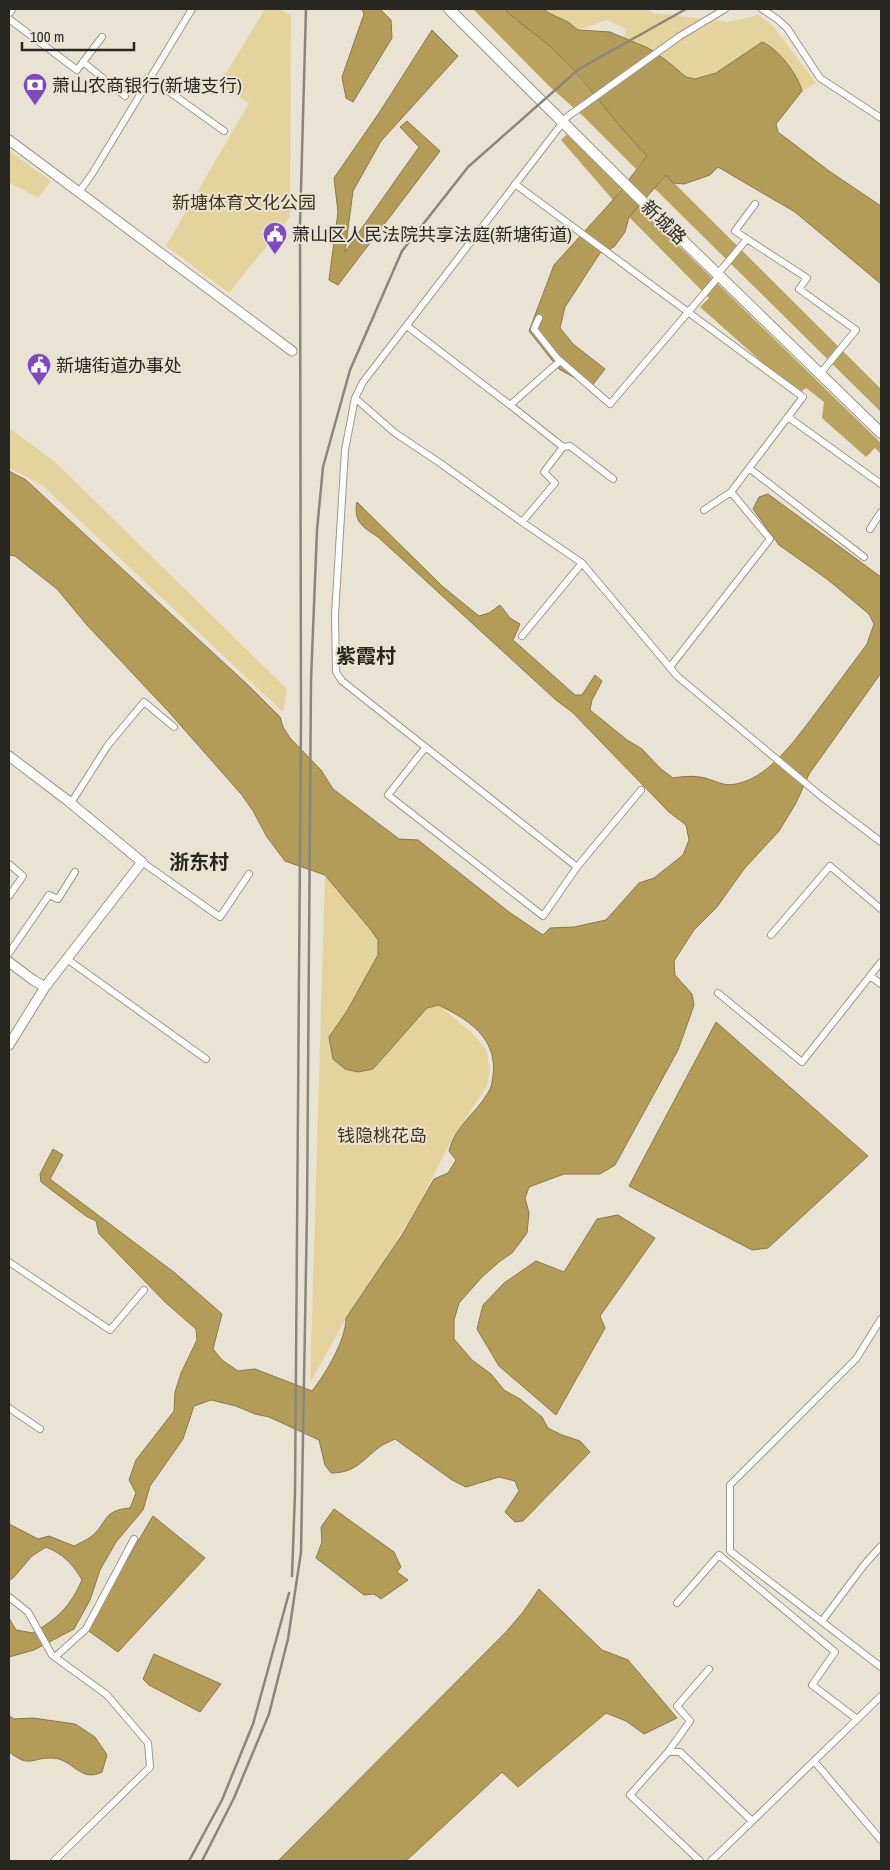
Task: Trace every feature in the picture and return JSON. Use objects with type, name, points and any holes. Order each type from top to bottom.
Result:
[{"type":"main road","name":"新城路","points":[[448,9],[565,119]]},
{"type":"main road","name":"新城路","points":[[457,9],[881,433]]},
{"type":"main road","name":"新城路","points":[[720,273],[881,424]]},
{"type":"street","points":[[79,192],[92,174],[192,9]]},
{"type":"street","points":[[577,867],[342,681],[336,672],[335,614],[345,460],[355,398],[363,382],[565,119],[585,102],[725,9]]},
{"type":"street","points":[[762,9],[787,28],[820,78],[881,118]]},
{"type":"street","points":[[9,19],[76,70],[102,37]]},
{"type":"street","points":[[83,62],[125,96]]},
{"type":"street","points":[[150,78],[224,131]]},
{"type":"street","points":[[9,140],[292,351]]},
{"type":"street","points":[[515,184],[803,397],[731,492],[704,510]]},
{"type":"street","points":[[755,204],[735,231],[807,278],[799,289],[856,330],[824,369]]},
{"type":"street","points":[[539,318],[534,329],[560,361],[610,404],[689,313],[746,239]]},
{"type":"street","points":[[406,326],[563,447]]},
{"type":"street","points":[[510,405],[560,361]]},
{"type":"street","points":[[355,398],[395,433],[582,563],[677,676],[822,797],[881,842]]},
{"type":"street","points":[[788,417],[881,484]]},
{"type":"street","points":[[522,522],[555,483],[544,472],[563,447],[570,446],[613,480]]},
{"type":"street","points":[[749,468],[864,557]]},
{"type":"street","points":[[670,667],[770,539],[731,492]]},
{"type":"street","points":[[870,529],[881,512]]},
{"type":"street","points":[[522,636],[582,563]]},
{"type":"street","points":[[72,803],[108,745],[144,702],[174,727]]},
{"type":"street","points":[[425,748],[388,795],[543,916],[577,867],[641,790]]},
{"type":"street","points":[[9,756],[72,803],[142,862],[220,917],[249,874]]},
{"type":"street","points":[[9,1045],[45,988],[142,862]]},
{"type":"street","points":[[9,864],[23,876],[9,896]]},
{"type":"street","points":[[772,935],[830,866],[881,909]]},
{"type":"street","points":[[9,953],[49,895],[58,899],[75,872]]},
{"type":"street","points":[[67,959],[206,1059]]},
{"type":"street","points":[[9,962],[45,988]]},
{"type":"street","points":[[718,993],[802,1062],[881,962]]},
{"type":"street","points":[[870,976],[881,984]]},
{"type":"street","points":[[9,1262],[110,1330],[144,1290]]},
{"type":"street","points":[[881,1320],[856,1359],[730,1485],[730,1551],[881,1667]]},
{"type":"street","points":[[9,1408],[40,1429]]},
{"type":"street","points":[[55,1657],[86,1629],[134,1539]]},
{"type":"street","points":[[822,1621],[864,1565],[881,1546]]},
{"type":"street","points":[[677,1603],[719,1555],[835,1652],[812,1685],[856,1720]]},
{"type":"street","points":[[9,1597],[28,1612],[52,1655],[107,1694],[148,1743],[150,1768],[54,1861]]},
{"type":"street","points":[[700,1861],[630,1795],[668,1752],[690,1721],[677,1706],[709,1669]]},
{"type":"street","points":[[711,1861],[881,1696]]},
{"type":"street","points":[[668,1752],[680,1752],[752,1821]]},
{"type":"street","points":[[814,1761],[881,1840]]},
{"type":"green space","name":"新塘体育文化公园","points":[[265,9],[279,9],[291,15],[290,217],[229,293],[166,246],[249,103],[219,85]]},
{"type":"green space","points":[[547,9],[647,9],[654,13],[728,22],[758,15],[773,26],[816,83],[802,91],[799,82],[762,42],[714,73],[694,79],[686,78],[666,59],[646,47],[624,38],[626,29],[607,20],[578,30],[547,12]]},
{"type":"green space","points":[[9,151],[51,181],[38,198],[9,182]]},
{"type":"green space","points":[[9,428],[54,461],[287,689],[283,712],[42,485],[9,468]]},
{"type":"green space","name":"钱隐桃花岛","points":[[325,875],[378,940],[378,954],[333,1059],[345,1069],[358,1072],[373,1069],[427,1008],[438,1005],[470,1031],[486,1049],[490,1070],[487,1086],[452,1139],[419,1204],[371,1283],[346,1318],[310,1383]]},
{"type":"shaded area","points":[[362,9],[380,9],[391,20],[392,38],[353,102],[346,98],[342,77],[364,14]]},
{"type":"shaded area","points":[[473,9],[504,9],[516,20],[535,32],[560,56],[647,156],[636,169],[584,117],[548,85]]},
{"type":"shaded area","points":[[504,9],[545,9],[578,30],[610,32],[648,48],[686,77],[695,79],[716,73],[762,42],[768,45],[781,56],[796,77],[802,91],[776,124],[778,132],[829,171],[881,206],[881,284],[795,212],[718,167],[710,175],[684,184],[673,183],[666,175],[629,217],[625,232],[614,247],[600,253],[565,307],[560,328],[573,344],[605,369],[591,387],[559,369],[529,331],[554,265],[613,200],[647,156],[560,56],[547,43]]},
{"type":"shaded area","points":[[432,30],[458,56],[381,141],[353,191],[345,252],[419,147],[400,127],[407,121],[440,151],[338,285],[329,280],[338,212],[334,178],[379,113]]},
{"type":"shaded area","points":[[568,133],[621,188],[613,200],[561,140]]},
{"type":"shaded area","points":[[666,175],[881,389],[881,412],[654,188]]},
{"type":"shaded area","points":[[638,206],[881,443],[881,454],[875,448],[866,457],[822,418],[824,402],[806,388],[798,394],[700,307],[709,298],[629,217]]},
{"type":"shaded area","points":[[9,471],[26,480],[249,686],[280,717],[283,727],[290,738],[321,770],[333,789],[399,839],[418,840],[509,912],[543,935],[550,928],[574,927],[606,920],[639,883],[654,878],[683,855],[689,840],[686,825],[669,812],[572,712],[556,700],[378,537],[364,527],[356,514],[357,502],[442,586],[479,616],[489,613],[500,605],[510,618],[520,624],[513,640],[575,695],[582,695],[595,675],[602,681],[592,700],[590,710],[627,740],[642,749],[661,769],[673,778],[687,776],[706,778],[732,785],[750,780],[762,772],[786,751],[824,702],[867,644],[874,624],[869,614],[827,579],[779,545],[753,509],[759,497],[768,494],[881,577],[881,673],[809,774],[796,803],[779,831],[744,869],[717,907],[694,930],[674,961],[675,975],[692,994],[694,1005],[678,1050],[615,1165],[600,1174],[564,1174],[529,1187],[525,1198],[529,1213],[527,1233],[512,1253],[482,1277],[459,1303],[454,1320],[454,1339],[472,1360],[491,1374],[504,1390],[520,1399],[542,1417],[548,1428],[580,1441],[590,1452],[523,1521],[515,1522],[505,1512],[519,1491],[515,1481],[499,1477],[466,1487],[452,1480],[395,1439],[380,1447],[351,1469],[331,1473],[325,1465],[319,1440],[269,1417],[211,1400],[194,1406],[183,1439],[150,1486],[143,1510],[116,1542],[100,1570],[90,1600],[74,1629],[34,1650],[9,1657],[9,1618],[16,1630],[33,1633],[50,1622],[68,1605],[82,1580],[67,1560],[46,1547],[32,1556],[9,1581],[9,1524],[38,1539],[49,1536],[74,1546],[92,1536],[110,1514],[121,1509],[130,1508],[136,1493],[129,1480],[136,1460],[174,1411],[175,1392],[181,1373],[197,1340],[196,1329],[165,1302],[99,1234],[96,1221],[86,1216],[41,1182],[40,1174],[53,1149],[63,1155],[50,1179],[175,1273],[222,1314],[213,1349],[222,1360],[238,1371],[255,1369],[312,1391],[329,1366],[339,1346],[346,1318],[402,1235],[434,1179],[448,1173],[456,1160],[449,1151],[452,1142],[461,1126],[479,1106],[490,1089],[493,1063],[491,1051],[479,1032],[460,1017],[438,1005],[427,1008],[373,1069],[358,1072],[345,1069],[333,1059],[329,1037],[347,1011],[378,955],[378,940],[325,875],[285,861],[267,837],[242,795],[168,711],[87,625],[57,589],[15,556],[9,555]]},
{"type":"shaded area","points":[[716,1022],[868,1156],[768,1248],[752,1250],[629,1186]]},
{"type":"shaded area","points":[[618,1215],[655,1238],[600,1316],[605,1328],[556,1415],[499,1366],[477,1329],[483,1305],[504,1283],[536,1261],[564,1272],[597,1219]]},
{"type":"shaded area","points":[[334,1509],[394,1552],[401,1567],[397,1572],[408,1580],[381,1599],[374,1594],[364,1595],[316,1558],[322,1542],[321,1527]]},
{"type":"shaded area","points":[[153,1516],[205,1558],[118,1652],[86,1629]]},
{"type":"shaded area","points":[[539,1589],[602,1650],[628,1660],[677,1718],[644,1734],[626,1721],[606,1713],[518,1787],[502,1772],[406,1861],[278,1861],[506,1632]]},
{"type":"shaded area","points":[[154,1654],[221,1684],[200,1712],[149,1685],[143,1679]]},
{"type":"shaded area","points":[[9,1716],[14,1719],[33,1718],[75,1724],[95,1737],[107,1755],[102,1772],[88,1775],[60,1759],[46,1758],[27,1761],[16,1757],[9,1752]]},
{"type":"railway","points":[[292,1576],[295,1493],[301,720],[300,224],[306,9]]},
{"type":"railway","points":[[202,1861],[234,1798],[269,1714],[288,1639],[301,1552],[307,1211],[311,680],[317,530],[323,467],[350,370],[402,251],[468,167],[579,69],[686,9]]},
{"type":"railway","points":[[189,1861],[222,1800],[253,1724],[289,1593]]},
{"type":"place","name":"萧山农商银行(新塘支行)","points":[[35,106]]},
{"type":"place","name":"萧山区人民法院共享法庭(新塘街道)","points":[[275,255]]},
{"type":"place","name":"新塘街道办事处","points":[[39,386]]},
{"type":"district","name":"紫霞村","points":[[366,655]]},
{"type":"district","name":"浙东村","points":[[199,861]]}]
